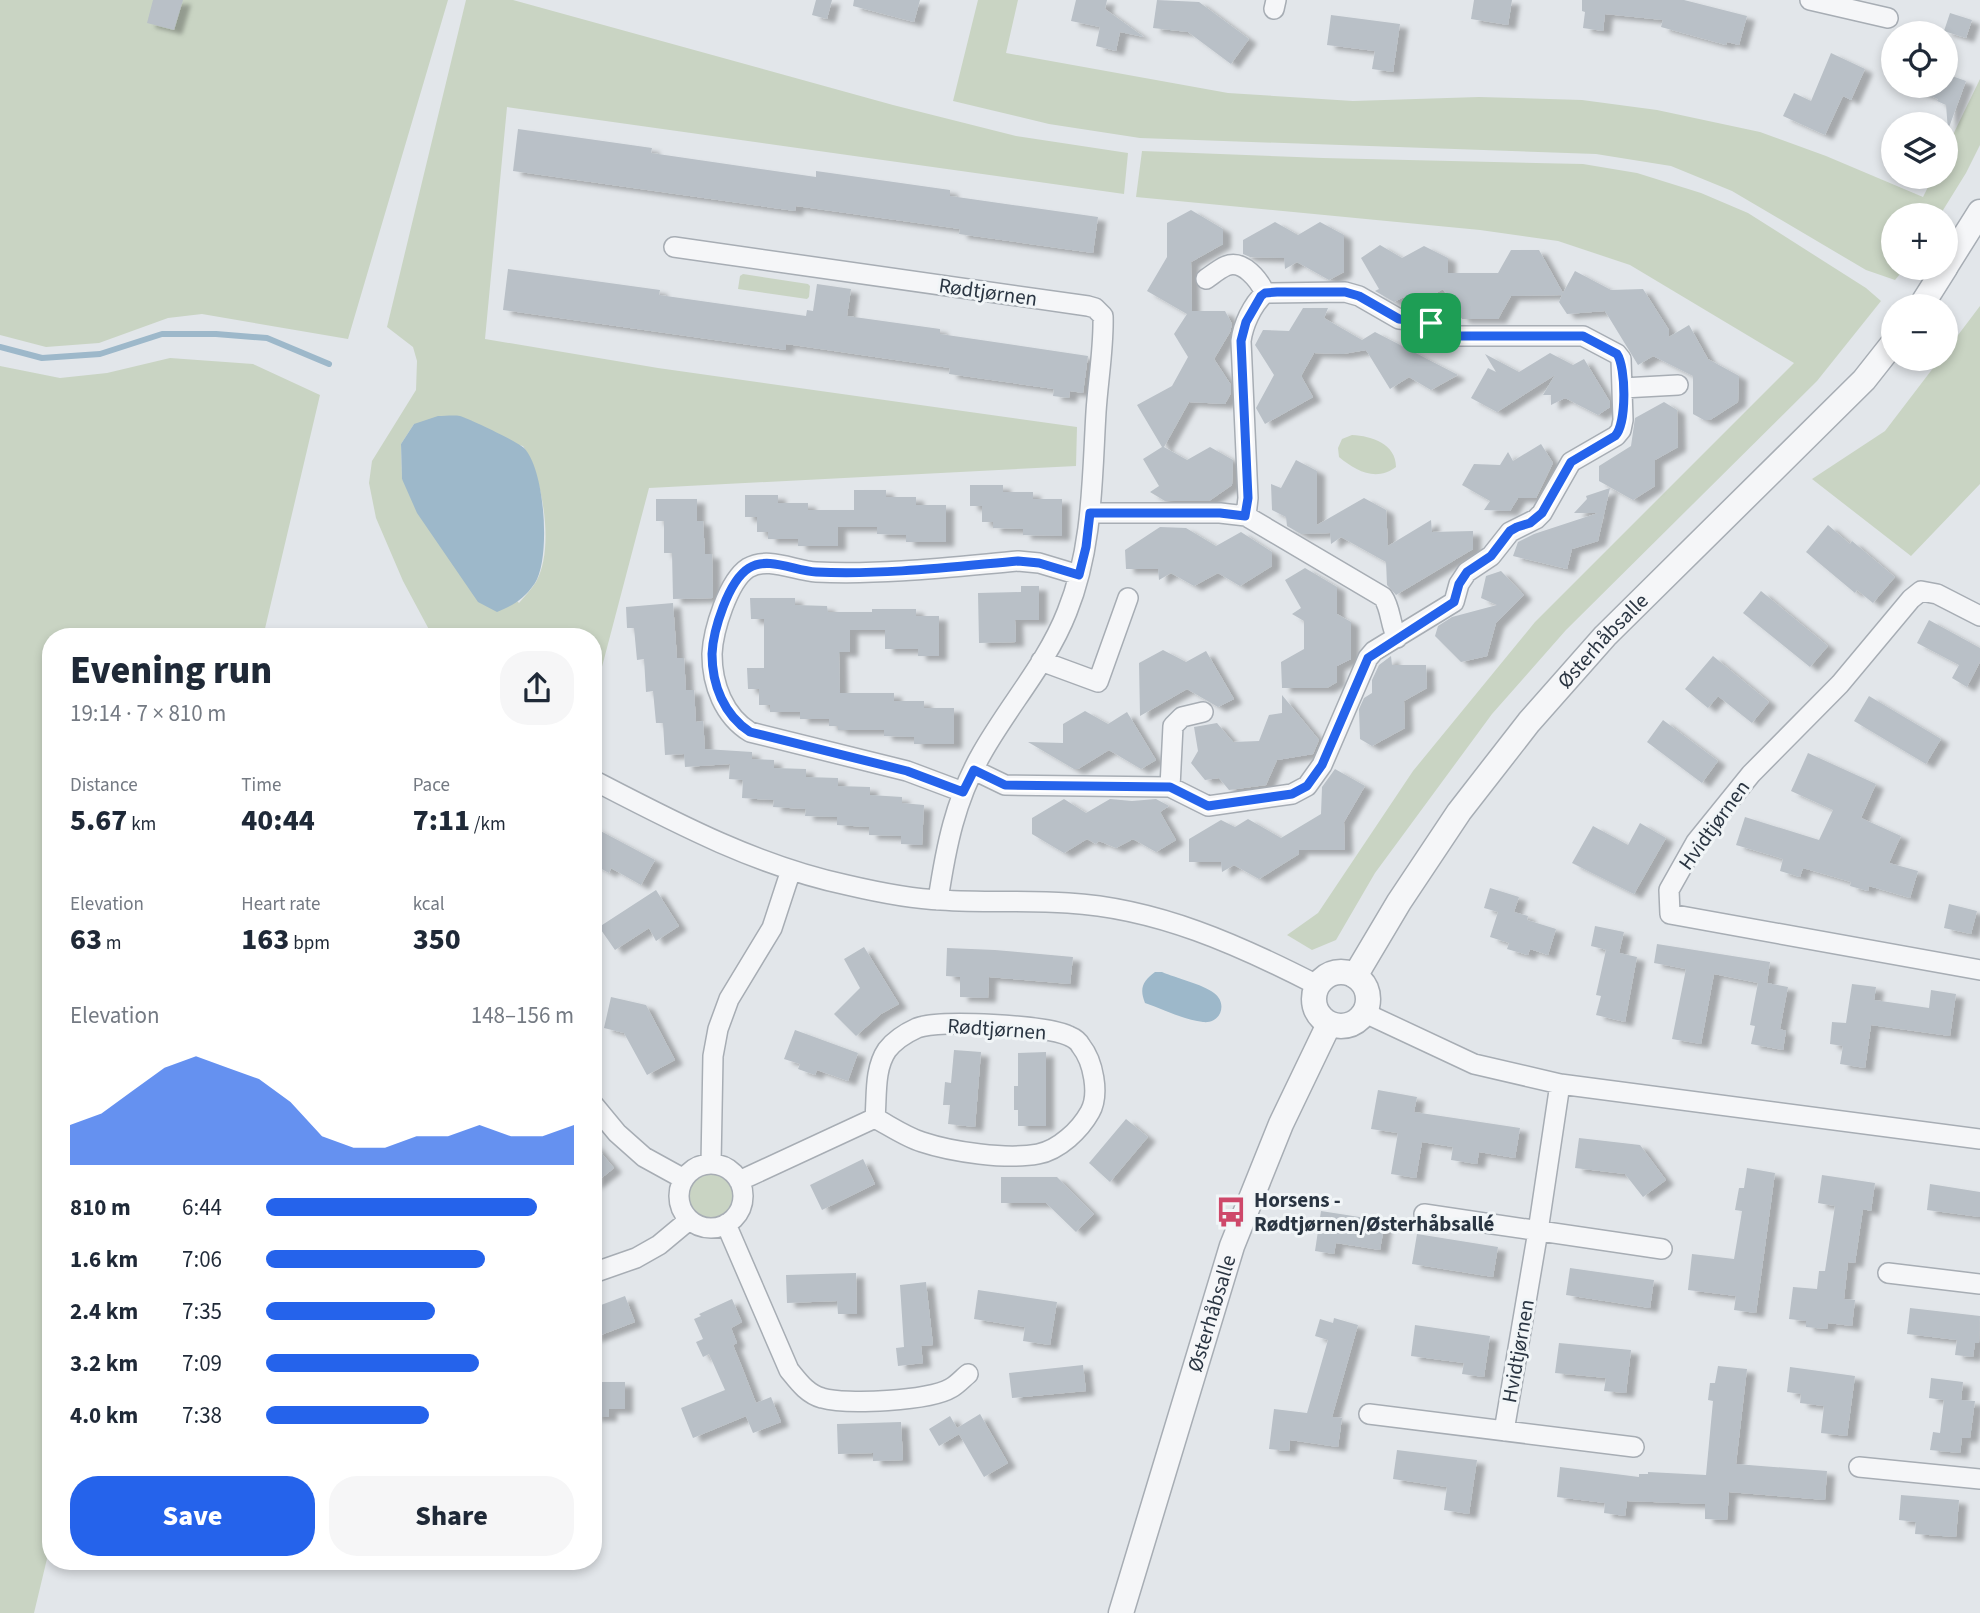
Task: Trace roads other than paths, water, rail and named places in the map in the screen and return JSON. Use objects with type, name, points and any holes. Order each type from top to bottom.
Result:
[{"type":"street","points":[[1810,0],[1888,18]]},
{"type":"street","points":[[1958,247],[1980,212]]},
{"type":"street","name":"Rødtjørnen","points":[[674,247],[1095,308],[1103,316],[1090,513],[1079,575],[1067,612],[1041,661],[981,754],[963,792],[951,823],[938,900]]},
{"type":"street","points":[[1206,279],[1227,265],[1234,265],[1257,278],[1265,293]]},
{"type":"street","points":[[974,770],[1005,785],[1170,787],[1208,806],[1292,794],[1307,786],[1328,752],[1368,658],[1454,602],[1459,584],[1467,572],[1491,556],[1510,531],[1530,523],[1542,513],[1571,462],[1621,430],[1622,366],[1617,354],[1583,336],[1458,336],[1431,323],[1399,319],[1352,293],[1265,293],[1246,322],[1241,341],[1248,498],[1245,516]]},
{"type":"street","name":"Østerhåbsalle","points":[[1355,976],[1399,902],[1459,812],[1529,722],[1605,636],[1864,380],[1881,358]]},
{"type":"street","points":[[1623,388],[1678,385]]},
{"type":"street","points":[[1090,513],[1220,513],[1245,516],[1383,597],[1397,638]]},
{"type":"street","points":[[963,792],[907,771],[750,732],[737,724],[724,708],[715,682],[712,658],[713,637],[719,615],[738,578],[747,569],[765,563],[808,572],[888,573],[1018,561],[1039,563],[1079,575]]},
{"type":"street","name":"Hvidtjørnen","points":[[1980,616],[1937,594],[1921,591],[1911,599],[1840,684],[1751,774],[1696,842],[1669,890],[1670,914],[1980,970]]},
{"type":"street","points":[[1041,661],[1098,682],[1128,597]]},
{"type":"street","points":[[1170,787],[1173,726],[1182,717],[1203,712]]},
{"type":"street","points":[[602,785],[688,830],[791,870],[846,885],[938,900],[1070,903],[1149,915],[1238,946],[1317,985]]},
{"type":"street","points":[[711,1164],[713,1056],[718,1029],[729,999],[772,928],[791,870]]},
{"type":"street","points":[[1343,972],[1355,976],[1367,989],[1369,999],[1365,1013],[1354,1024],[1337,1027],[1329,1024],[1317,1013],[1314,1005],[1317,985],[1333,973],[1343,972]]},
{"type":"street","points":[[1365,1013],[1474,1064],[1560,1084],[1980,1139]]},
{"type":"street","name":"Rødtjørnen","points":[[945,1023],[1012,1026],[1068,1035],[1079,1043],[1087,1055],[1096,1091],[1093,1108],[1083,1124],[1057,1147],[1038,1154],[954,1151],[920,1141],[875,1118],[879,1069],[887,1051],[900,1037],[919,1027],[945,1023]]},
{"type":"street","name":"Østerhåbsalle","points":[[1121,1613],[1232,1247],[1280,1124],[1329,1024]]},
{"type":"street","name":"Hvidtjørnen","points":[[1504,1431],[1560,1084]]},
{"type":"street","points":[[602,1115],[617,1133],[644,1157],[684,1179]]},
{"type":"street","points":[[739,1181],[875,1118]]},
{"type":"street","points":[[711,1164],[727,1169],[739,1181],[742,1190],[740,1209],[726,1224],[707,1228],[689,1220],[680,1204],[679,1195],[684,1179],[701,1166],[711,1164]]},
{"type":"street","points":[[1424,1214],[1662,1249]]},
{"type":"street","points":[[602,1270],[636,1258],[659,1245],[689,1220]]},
{"type":"street","points":[[726,1224],[789,1370],[804,1388],[821,1398],[854,1402],[928,1396],[951,1388],[968,1374]]},
{"type":"street","points":[[1888,1273],[1980,1284]]},
{"type":"street","name":"Hvidtjørnen","points":[[1369,1414],[1634,1447]]},
{"type":"street","points":[[1859,1467],[1980,1479]]},
{"type":"water","points":[[438,416],[460,416],[520,445],[531,459],[537,474],[544,535],[540,571],[535,583],[523,597],[497,612],[478,602],[417,513],[402,479],[401,444],[414,424]]},
{"type":"water","points":[[1155,972],[1189,981],[1214,993],[1221,1002],[1218,1016],[1209,1022],[1196,1021],[1145,1003],[1143,985]]},
{"type":"waterway","points":[[0,347],[42,358],[100,354],[162,334],[216,334],[267,338],[329,364]]},
{"type":"place","name":"Horsens - Rødtjørnen/Østerhåbsallé","points":[[1231,1212]]}]
